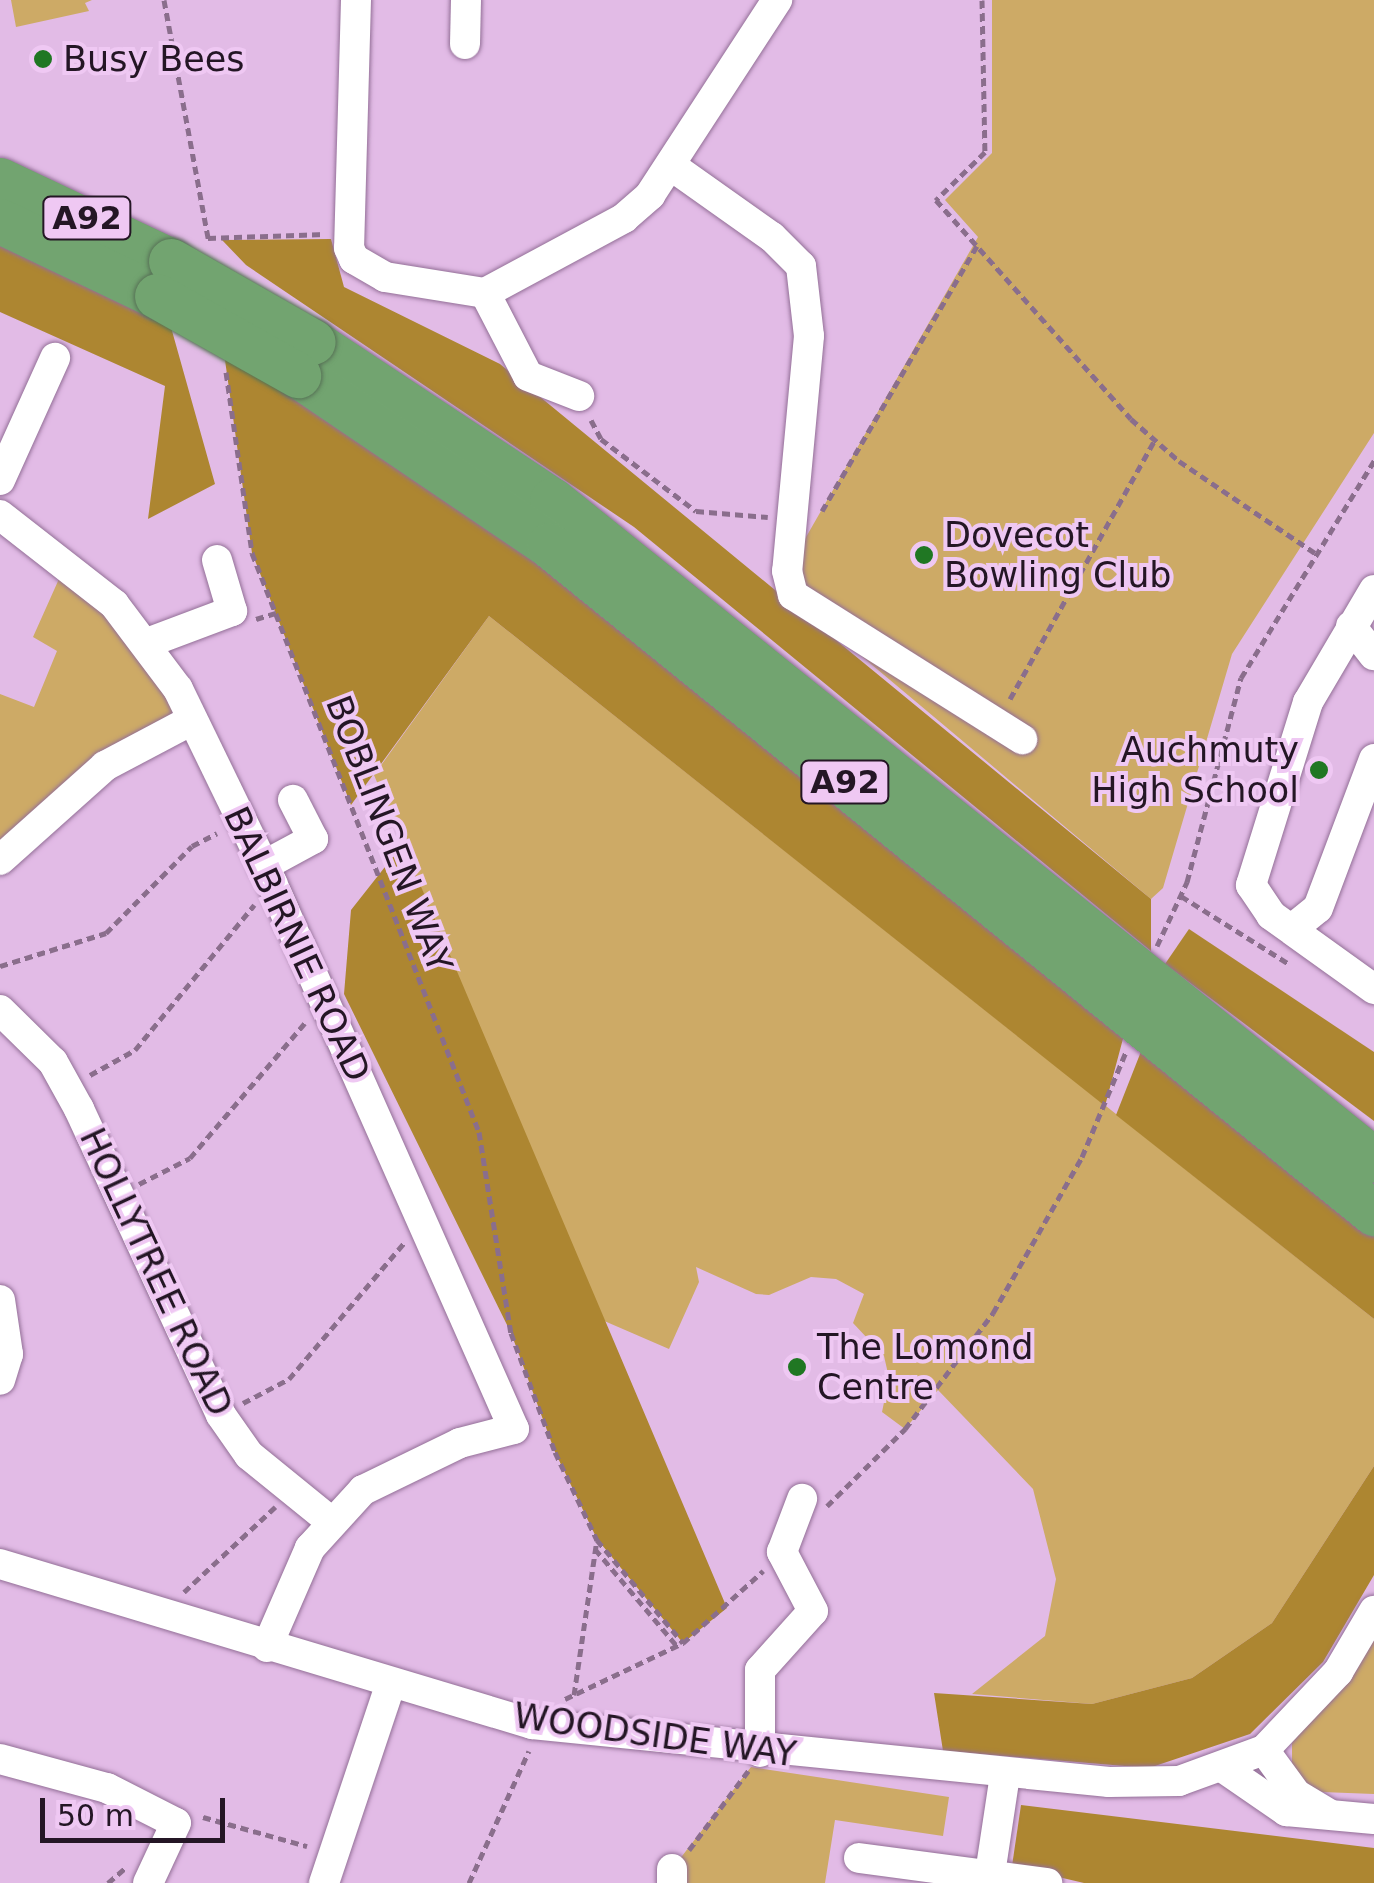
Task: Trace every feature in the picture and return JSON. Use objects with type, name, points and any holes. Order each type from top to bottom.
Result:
[{"type":"highway","name":"A92","points":[[0,180],[187,263],[549,544],[1374,1213]]},
{"type":"highway","name":"A92","points":[[0,221],[187,263]]},
{"type":"highway","name":"A92","points":[[306,359],[552,500],[1370,1156]]},
{"type":"street","points":[[356,0],[348,234],[354,259],[385,277],[485,293],[624,218],[673,168],[777,0]]},
{"type":"street","points":[[464,44],[466,0]]},
{"type":"street","points":[[673,168],[772,237],[801,266],[810,336],[804,519],[787,571],[793,595],[1009,731]]},
{"type":"street","points":[[485,293],[528,376],[579,396]]},
{"type":"street","points":[[0,480],[56,358]]},
{"type":"street","name":"BALBIRNIE ROAD","points":[[0,515],[67,561],[148,642],[192,720],[267,874],[514,1429],[404,1467],[363,1490],[330,1520]]},
{"type":"street","points":[[148,642],[232,611],[217,560]]},
{"type":"street","points":[[1374,590],[1308,702],[1251,885],[1254,898],[1374,989]]},
{"type":"street","points":[[1351,626],[1374,655]]},
{"type":"street","points":[[0,860],[105,766],[192,720]]},
{"type":"street","points":[[1292,929],[1318,908],[1374,759]]},
{"type":"street","points":[[267,874],[313,840],[293,800]]},
{"type":"street","name":"HOLLYTREE ROAD","points":[[0,1010],[53,1062],[221,1415],[249,1455],[330,1520]]},
{"type":"street","points":[[0,1300],[8,1354],[0,1380]]},
{"type":"street","points":[[760,1752],[760,1670],[813,1612],[782,1552],[802,1499]]},
{"type":"street","points":[[267,1647],[310,1548],[330,1520]]},
{"type":"street","name":"WOODSIDE WAY","points":[[0,1564],[532,1724],[760,1752],[1149,1784],[1222,1767],[1264,1750]]},
{"type":"street","points":[[1332,1816],[1296,1794],[1264,1750],[1338,1672],[1374,1611]]},
{"type":"street","points":[[329,1869],[391,1683]]},
{"type":"street","points":[[0,1759],[107,1788],[176,1823],[142,1871]]},
{"type":"street","points":[[1222,1767],[1286,1812],[1374,1819]]},
{"type":"street","points":[[990,1874],[1004,1774]]},
{"type":"street","points":[[858,1858],[1047,1883]]},
{"type":"path","points":[[164,0],[187,263],[348,234]]},
{"type":"path","points":[[982,0],[984,152],[936,200],[1155,440],[1315,553]]},
{"type":"path","points":[[579,396],[601,439],[696,511],[804,519],[976,246]]},
{"type":"path","name":"BOBLINGEN WAY","points":[[224,360],[252,553],[479,1132],[511,1333],[555,1452],[597,1540],[680,1645]]},
{"type":"path","points":[[1009,731],[1155,440]]},
{"type":"path","points":[[1156,948],[1187,882],[1240,678],[1374,461]]},
{"type":"path","points":[[0,966],[106,933],[192,846],[241,820]]},
{"type":"path","points":[[66,1086],[135,1050],[267,874]]},
{"type":"path","points":[[119,1195],[190,1158],[324,1001]]},
{"type":"path","points":[[469,1883],[510,1801],[538,1710],[680,1645],[782,1552],[961,1362],[1082,1157],[1131,1040]]},
{"type":"path","points":[[221,1415],[288,1378],[422,1222]]},
{"type":"path","points":[[178,1598],[291,1492]]},
{"type":"path","points":[[574,1695],[597,1540]]},
{"type":"path","points":[[595,1548],[680,1645]]},
{"type":"path","points":[[672,1876],[728,1804],[760,1752]]},
{"type":"path","points":[[176,1823],[210,1816],[329,1869]]},
{"type":"path","points":[[108,1883],[142,1871]]},
{"type":"shaded area","points":[[11,0],[92,0],[85,3],[89,11],[16,27]]},
{"type":"shaded area","points":[[992,0],[1374,0],[1374,433],[1232,654],[1163,888],[1151,899],[778,586],[978,237],[945,200],[992,153]]},
{"type":"shaded area","points":[[0,233],[167,313],[215,484],[148,519],[165,386],[0,312]]},
{"type":"shaded area","points":[[331,239],[344,287],[500,364],[1151,899],[1151,951],[634,527],[246,265],[222,240]]},
{"type":"shaded area","points":[[225,360],[298,375],[536,555],[1124,1035],[1105,1106],[489,616],[351,805],[252,553]]},
{"type":"shaded area","points":[[67,561],[192,720],[0,860],[0,694],[34,707],[57,651],[33,637]]},
{"type":"shaded area","points":[[489,616],[1374,1319],[1374,1466],[1272,1623],[1192,1678],[1092,1704],[972,1694],[1045,1636],[1056,1579],[1033,1489],[938,1390],[905,1429],[882,1412],[889,1378],[884,1356],[853,1323],[864,1294],[836,1279],[811,1277],[769,1295],[756,1294],[696,1267],[699,1282],[669,1349],[602,1320],[374,775]]},
{"type":"shaded area","points":[[403,844],[727,1608],[683,1643],[597,1539],[555,1452],[511,1333],[344,994],[351,910]]},
{"type":"shaded area","points":[[1189,929],[1374,1052],[1374,1121],[1165,964]]},
{"type":"shaded area","points":[[1142,1049],[1374,1231],[1374,1319],[1116,1115]]},
{"type":"shaded area","points":[[1374,1466],[1374,1575],[1323,1662],[1250,1734],[1149,1768],[943,1751],[934,1693],[1092,1704],[1192,1678],[1272,1623]]},
{"type":"shaded area","points":[[1374,1637],[1374,1794],[1322,1792],[1302,1783],[1292,1764],[1292,1743]]},
{"type":"shaded area","points":[[751,1767],[949,1797],[943,1836],[835,1820],[825,1883],[672,1883],[672,1869]]},
{"type":"shaded area","points":[[1021,1805],[1374,1848],[1374,1883],[1084,1883],[1012,1866]]},
{"type":"place","name":"Busy Bees","points":[[43,59]]},
{"type":"place","name":"Dovecot Bowling Club","points":[[924,555]]},
{"type":"place","name":"Auchmuty High School","points":[[1319,770]]},
{"type":"place","name":"The Lomond Centre","points":[[797,1367]]}]
